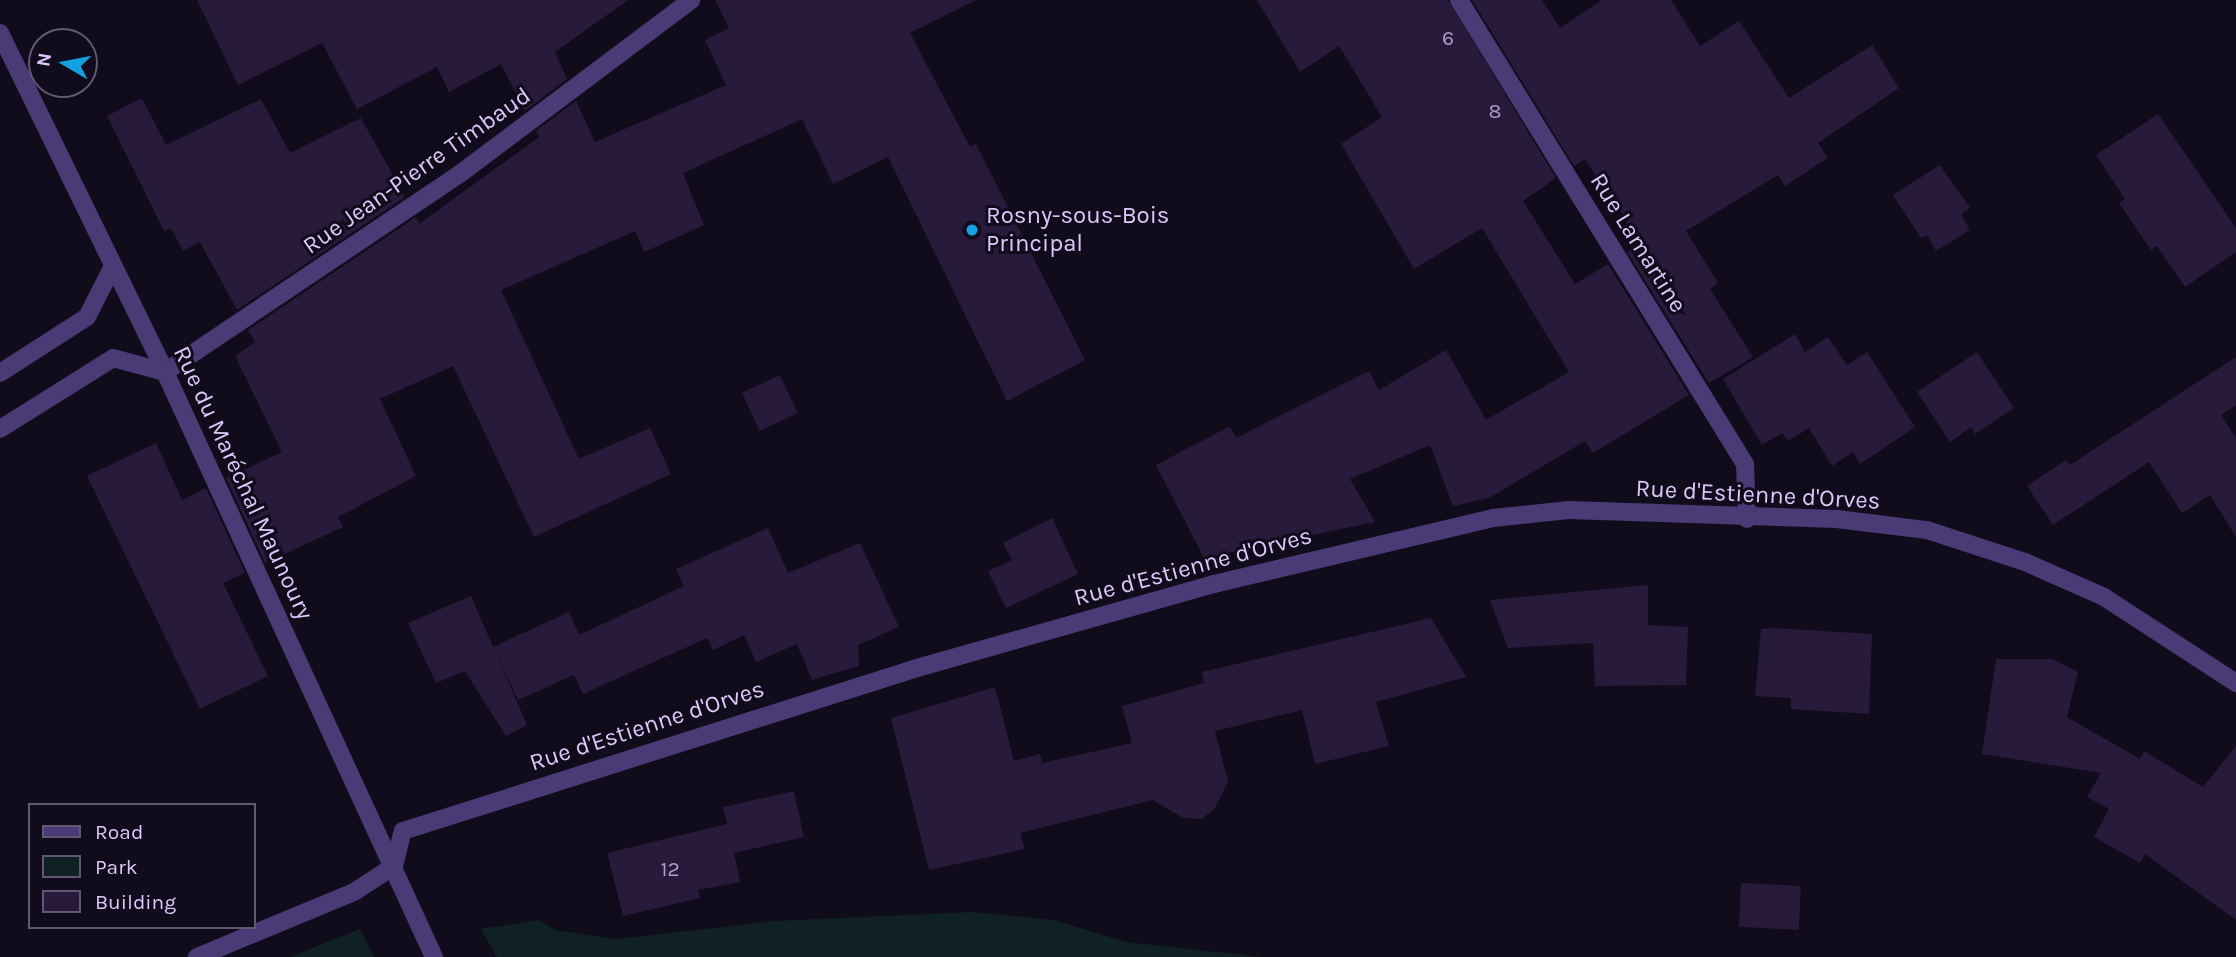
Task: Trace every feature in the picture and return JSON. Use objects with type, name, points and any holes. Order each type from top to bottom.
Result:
[{"type":"street","name":"Rue Jean-Pierre Timbaud","points":[[165,372],[461,173],[691,0]]},
{"type":"street","name":"Rue Lamartine","points":[[1459,0],[1745,464],[1747,519]]},
{"type":"street","name":"Rue du Maréchal Maunoury","points":[[0,33],[165,372],[431,950]]},
{"type":"street","points":[[0,373],[87,317],[114,267]]},
{"type":"street","points":[[0,429],[113,358],[165,372]]},
{"type":"street","name":"Rue d'Estienne d'Orves","points":[[394,866],[403,831],[714,729],[1214,584],[1493,518],[1569,510],[1747,519],[1837,519],[1927,530],[2025,562],[2105,597],[2236,682]]},
{"type":"street","points":[[197,957],[354,892],[394,866]]},
{"type":"green space","points":[[972,912],[1054,920],[1126,942],[1261,957],[497,957],[481,929],[539,920],[555,930],[615,939],[774,921]]},
{"type":"green space","points":[[360,929],[374,957],[290,957]]},
{"type":"building","points":[[197,0],[628,0],[555,52],[567,79],[525,111],[501,64],[449,92],[437,67],[357,109],[322,43],[238,85]]},
{"type":"building","points":[[715,0],[976,0],[910,33],[970,147],[976,144],[1085,360],[1007,401],[888,157],[833,184],[802,119],[683,173],[704,225],[644,252],[635,231],[501,290],[579,459],[650,428],[671,474],[534,537],[453,366],[380,399],[416,476],[338,517],[343,527],[265,563],[226,478],[282,452],[235,356],[255,342],[248,330],[416,217],[419,224],[539,137],[536,131],[576,101],[595,142],[726,85],[705,40],[729,28]]},
{"type":"building","points":[[1257,0],[1448,0],[1556,178],[1523,201],[1575,284],[1608,264],[1689,395],[1593,453],[1585,441],[1489,498],[1453,506],[1430,445],[1350,479],[1375,522],[1204,558],[1156,465],[1230,426],[1236,438],[1369,371],[1379,390],[1446,350],[1486,420],[1569,372],[1482,228],[1414,269],[1341,144],[1382,117],[1339,46],[1300,72]]},
{"type":"building","points":[[1472,0],[1542,0],[1560,28],[1602,0],[1671,0],[1700,46],[1739,21],[1789,98],[1872,45],[1899,88],[1818,143],[1828,158],[1785,186],[1778,175],[1686,231],[1718,283],[1710,289],[1753,357],[1709,383],[1627,252],[1640,244],[1585,159],[1574,166]]},
{"type":"building","points":[[142,98],[166,145],[261,99],[290,153],[361,118],[405,197],[237,310],[200,242],[183,251],[171,228],[164,231],[107,116]]},
{"type":"building","points":[[2158,114],[2236,228],[2236,252],[2185,287],[2157,246],[2151,250],[2119,203],[2125,199],[2096,155]]},
{"type":"building","points":[[1940,165],[1970,208],[1961,214],[1970,230],[1936,251],[1927,235],[1921,238],[1893,195]]},
{"type":"building","points":[[1795,334],[1805,352],[1828,337],[1847,365],[1867,352],[1915,427],[1860,464],[1853,452],[1832,466],[1809,428],[1788,441],[1782,433],[1762,445],[1723,379]]},
{"type":"building","points":[[1977,352],[2014,408],[1975,434],[1971,427],[1950,442],[1917,392]]},
{"type":"building","points":[[2236,357],[2236,405],[2221,415],[2236,438],[2236,537],[2210,495],[2182,513],[2149,462],[2053,525],[2027,486],[2066,460],[2070,465]]},
{"type":"building","points":[[780,375],[798,413],[760,431],[742,393]]},
{"type":"building","points":[[156,443],[182,500],[206,488],[245,573],[223,583],[268,676],[200,709],[87,476]]},
{"type":"building","points":[[1052,518],[1078,574],[1006,608],[988,571],[1012,560],[1003,543]]},
{"type":"building","points":[[768,528],[788,573],[860,543],[899,627],[858,645],[859,666],[812,680],[797,644],[756,662],[744,635],[713,650],[707,638],[583,694],[574,675],[518,700],[493,647],[569,612],[579,635],[684,586],[676,569]]},
{"type":"building","points":[[1648,585],[1648,625],[1688,627],[1686,685],[1595,686],[1593,643],[1508,648],[1490,600]]},
{"type":"building","points":[[471,596],[527,725],[506,736],[465,671],[436,683],[408,623]]},
{"type":"building","points":[[1431,618],[1466,677],[1376,702],[1389,746],[1315,764],[1302,710],[1215,731],[1228,782],[1215,808],[1202,819],[1183,818],[1153,800],[1020,833],[1025,849],[929,870],[891,718],[995,687],[1014,761],[1040,754],[1042,763],[1132,743],[1122,706],[1204,683],[1202,672]]},
{"type":"building","points":[[1761,629],[1872,634],[1869,714],[1791,709],[1791,698],[1755,696]]},
{"type":"building","points":[[1996,659],[2052,659],[2078,672],[2067,717],[2140,759],[2144,751],[2203,787],[2236,746],[2236,920],[2145,854],[2140,863],[2094,837],[2109,809],[2087,797],[2101,773],[1982,754]]},
{"type":"building","points":[[794,791],[804,837],[734,853],[740,882],[698,890],[700,898],[623,916],[607,853],[727,824],[723,807]]},
{"type":"building","points":[[1741,883],[1801,886],[1799,930],[1739,927]]},
{"type":"place","name":"Rosny-sous-Bois Principal","points":[[972,230]]}]
